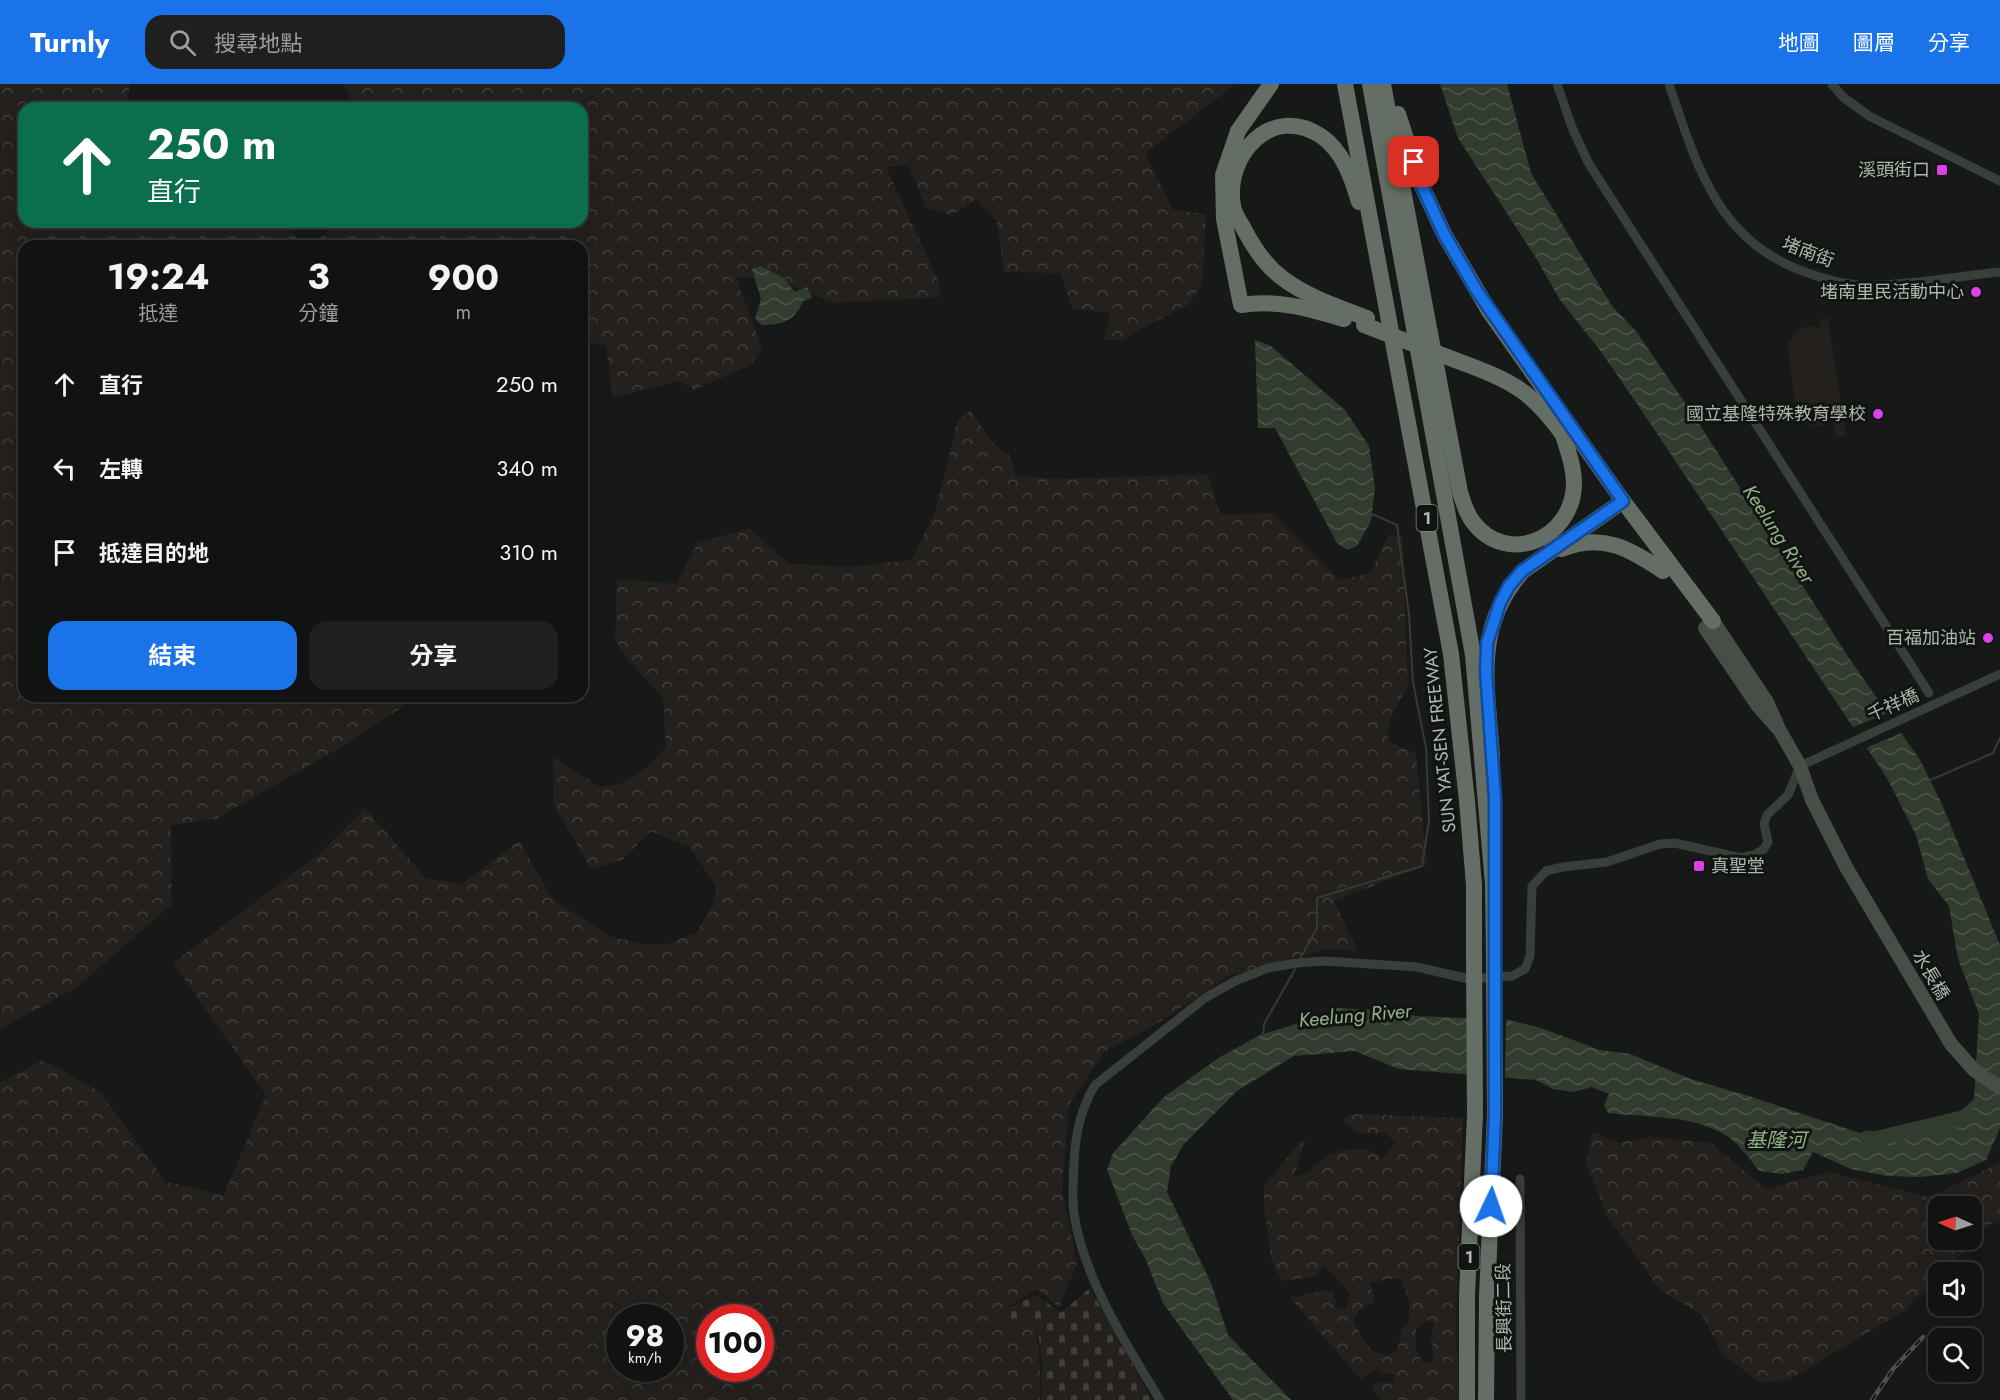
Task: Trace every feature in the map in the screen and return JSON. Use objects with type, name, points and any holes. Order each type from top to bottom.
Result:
[{"type":"highway","points":[[1270,84],[1238,131],[1223,175],[1224,219],[1241,305],[1267,302],[1290,304],[1365,322],[1457,356],[1496,366],[1527,382],[1542,394],[1663,571],[1709,625]]},
{"type":"highway","name":"SUN YAT-SEN FREEWAY","points":[[1345,84],[1451,654],[1467,801],[1474,885],[1475,1114],[1467,1295],[1467,1400]]},
{"type":"highway","name":"1","points":[[1370,84],[1473,655],[1493,884],[1495,1115],[1487,1296],[1486,1400]]},
{"type":"highway","points":[[1383,84],[1460,492],[1468,514],[1478,528],[1488,536],[1516,544],[1530,542],[1554,531],[1563,520],[1570,504],[1574,486],[1568,432],[1489,311],[1444,234],[1421,184],[1390,84]]},
{"type":"highway","points":[[1365,322],[1281,277],[1264,262],[1250,241],[1233,208],[1232,180],[1240,157],[1254,141],[1268,130],[1281,126],[1308,129],[1323,137],[1350,172],[1361,208],[1371,256],[1384,286]]},
{"type":"highway","points":[[1493,884],[1495,799],[1486,671],[1487,643],[1500,603],[1509,586],[1522,571],[1618,504]]},
{"type":"highway","points":[[1618,504],[1709,625]]},
{"type":"highway","points":[[1545,556],[1570,545],[1605,542],[1623,547],[1663,571]]},
{"type":"street","points":[[1557,84],[1573,130],[1589,164],[1929,693]]},
{"type":"street","name":"堵南街","points":[[1669,84],[1703,178],[1720,208],[1740,232],[1782,263],[1818,277],[1842,282],[1879,285],[2000,272]]},
{"type":"street","points":[[1832,84],[1843,97],[1869,116],[2000,181]]},
{"type":"street","name":"水長橋","points":[[1709,625],[1767,702],[1800,766],[1812,800],[1846,867],[1951,1044],[1974,1070],[2000,1088]]},
{"type":"street","name":"千祥橋","points":[[1800,766],[2000,674]]},
{"type":"street","points":[[1160,1400],[1102,1298],[1082,1248],[1074,1213],[1075,1138],[1085,1102],[1095,1085],[1205,998],[1235,981],[1268,968],[1324,962],[1417,966],[1469,978],[1512,976],[1525,969],[1530,956],[1532,886],[1546,871],[1607,862],[1660,844],[1675,843],[1741,858],[1754,855],[1764,849],[1768,842],[1764,824],[1767,814],[1788,795],[1800,766]]},
{"type":"street","name":"長興街二段","points":[[1520,1179],[1521,1400]]},
{"type":"green space","points":[[0,84],[130,84],[127,102],[18,102],[18,228],[288,228],[300,240],[18,240],[18,702],[410,702],[348,743],[216,819],[171,825],[172,904],[76,988],[0,1029]]},
{"type":"green space","points":[[342,84],[1236,84],[1145,153],[1173,210],[1206,214],[1202,284],[1189,304],[1121,340],[1104,340],[1110,313],[1073,309],[1060,273],[1004,272],[997,222],[976,200],[951,215],[926,208],[909,165],[886,167],[939,282],[940,297],[833,303],[779,280],[736,277],[762,348],[751,365],[694,390],[679,381],[613,398],[606,346],[588,342],[588,240],[318,240],[331,228],[588,228],[588,102],[352,102]]},
{"type":"green space","points":[[1828,318],[1846,436],[1836,437],[1833,421],[1814,426],[1805,423],[1797,415],[1787,344],[1801,329],[1815,327],[1821,330],[1820,319]]},
{"type":"green space","points":[[971,410],[991,441],[1010,456],[1016,476],[1058,479],[1208,474],[1220,514],[1272,513],[1340,580],[1370,573],[1389,534],[1402,537],[1408,686],[1391,716],[1387,740],[1416,754],[1427,865],[1334,901],[1358,951],[1327,949],[1229,976],[1149,1029],[1104,1052],[1069,1105],[1062,1189],[1077,1264],[1059,1308],[1037,1289],[1000,1311],[1011,1324],[1036,1324],[1040,1400],[0,1400],[0,1082],[43,1060],[100,1092],[166,1182],[224,1195],[266,1095],[173,963],[318,855],[365,808],[425,878],[462,884],[519,841],[554,901],[612,937],[644,944],[667,944],[696,933],[711,910],[717,887],[690,848],[651,831],[622,860],[591,869],[554,805],[553,757],[600,787],[623,783],[648,766],[666,747],[663,697],[634,667],[615,640],[617,579],[677,584],[698,542],[750,529],[789,564],[852,567],[912,560],[935,512],[958,420]]},
{"type":"green space","points":[[1352,1114],[1463,1118],[1456,1329],[1459,1400],[1381,1400],[1373,1391],[1375,1382],[1394,1382],[1394,1374],[1383,1374],[1379,1368],[1369,1372],[1361,1380],[1290,1298],[1333,1291],[1336,1307],[1345,1310],[1351,1294],[1325,1266],[1314,1277],[1282,1281],[1271,1259],[1264,1207],[1264,1187],[1306,1137],[1294,1177],[1307,1172],[1326,1157],[1345,1150],[1371,1151],[1382,1159],[1395,1143],[1386,1133],[1359,1133],[1341,1120]],"holes":[[[1401,1279],[1409,1299],[1409,1320],[1401,1331],[1398,1349],[1388,1355],[1372,1352],[1353,1322],[1360,1309],[1375,1301],[1370,1283]],[[1428,1320],[1434,1323],[1431,1342],[1434,1361],[1422,1363],[1416,1348],[1416,1330]]]},
{"type":"green space","points":[[1593,1132],[1619,1143],[1649,1137],[1711,1143],[1766,1189],[1829,1172],[1928,1197],[1928,1250],[1965,1250],[1953,1262],[1928,1262],[1928,1287],[1904,1311],[1788,1380],[1761,1383],[1723,1355],[1702,1315],[1660,1290],[1607,1216],[1586,1163]]},
{"type":"green space","points":[[2000,1163],[2000,1225],[1994,1221],[1982,1233],[1982,1196],[1931,1196]]},
{"type":"green space","points":[[1090,1288],[1152,1400],[1041,1400],[1042,1362],[1037,1324],[1011,1323],[1001,1311],[1037,1295],[1061,1313]]},
{"type":"water","name":"基隆河","points":[[1440,84],[1507,84],[1531,173],[1612,306],[1636,331],[1696,419],[1847,655],[1920,760],[1941,802],[2000,945],[2000,1128],[1986,1160],[1957,1173],[1920,1177],[1887,1176],[1851,1169],[1813,1152],[1803,1170],[1782,1174],[1759,1171],[1727,1136],[1699,1124],[1669,1118],[1608,1113],[1604,1105],[1609,1094],[1592,1087],[1573,1092],[1553,1089],[1536,1080],[1399,1069],[1355,1051],[1294,1056],[1237,1091],[1184,1144],[1171,1166],[1167,1192],[1211,1283],[1228,1335],[1291,1400],[1233,1400],[1163,1303],[1145,1258],[1132,1235],[1107,1170],[1113,1153],[1164,1097],[1220,1057],[1260,1035],[1309,1020],[1316,1021],[1337,1008],[1417,1016],[1509,1020],[1541,1028],[1600,1050],[1630,1054],[1691,1079],[1875,1138],[1942,1128],[1974,1099],[1979,1014],[1958,959],[1949,906],[1928,879],[1916,835],[1887,778],[1644,414],[1599,349],[1560,300],[1536,258],[1458,138]]},
{"type":"water","points":[[760,266],[783,278],[795,292],[807,287],[812,298],[803,301],[796,313],[782,323],[762,325],[755,319],[761,299],[752,269]]},
{"type":"water","points":[[1255,340],[1271,346],[1345,410],[1369,446],[1375,488],[1371,521],[1357,546],[1347,550],[1337,543],[1275,428],[1258,428]]},
{"type":"pier","points":[[1890,712],[1904,732],[1863,749],[1849,729]]},
{"type":"pier","points":[[1470,1015],[1506,1017],[1505,1081],[1471,1077]]},
{"type":"waterway","points":[[1299,961],[1317,928],[1317,898],[1422,866],[1429,820],[1426,748],[1413,682],[1409,615],[1397,525],[1372,514]]},
{"type":"waterway","points":[[1928,781],[1993,753],[2000,738]]},
{"type":"waterway","points":[[1263,1036],[1264,1024],[1297,966]]},
{"type":"waterway","name":"Keelung River","points":[[1867,1138],[1874,1139],[1966,1117],[1968,1114]]},
{"type":"railway","points":[[1872,1400],[1893,1369],[1923,1337]]},
{"type":"place","name":"溪頭街口","points":[[1942,170]]},
{"type":"place","name":"堵南里民活動中心","points":[[1976,292]]},
{"type":"place","name":"國立基隆特殊教育學校","points":[[1878,414]]},
{"type":"place","name":"百福加油站","points":[[1988,638]]},
{"type":"place","name":"真聖堂","points":[[1699,866]]},
{"type":"route","points":[[1414,162],[1421,184],[1444,234],[1489,311],[1623,501],[1522,571],[1509,586],[1500,603],[1487,643],[1486,671],[1495,799],[1493,884],[1495,1115],[1491,1206]]}]
